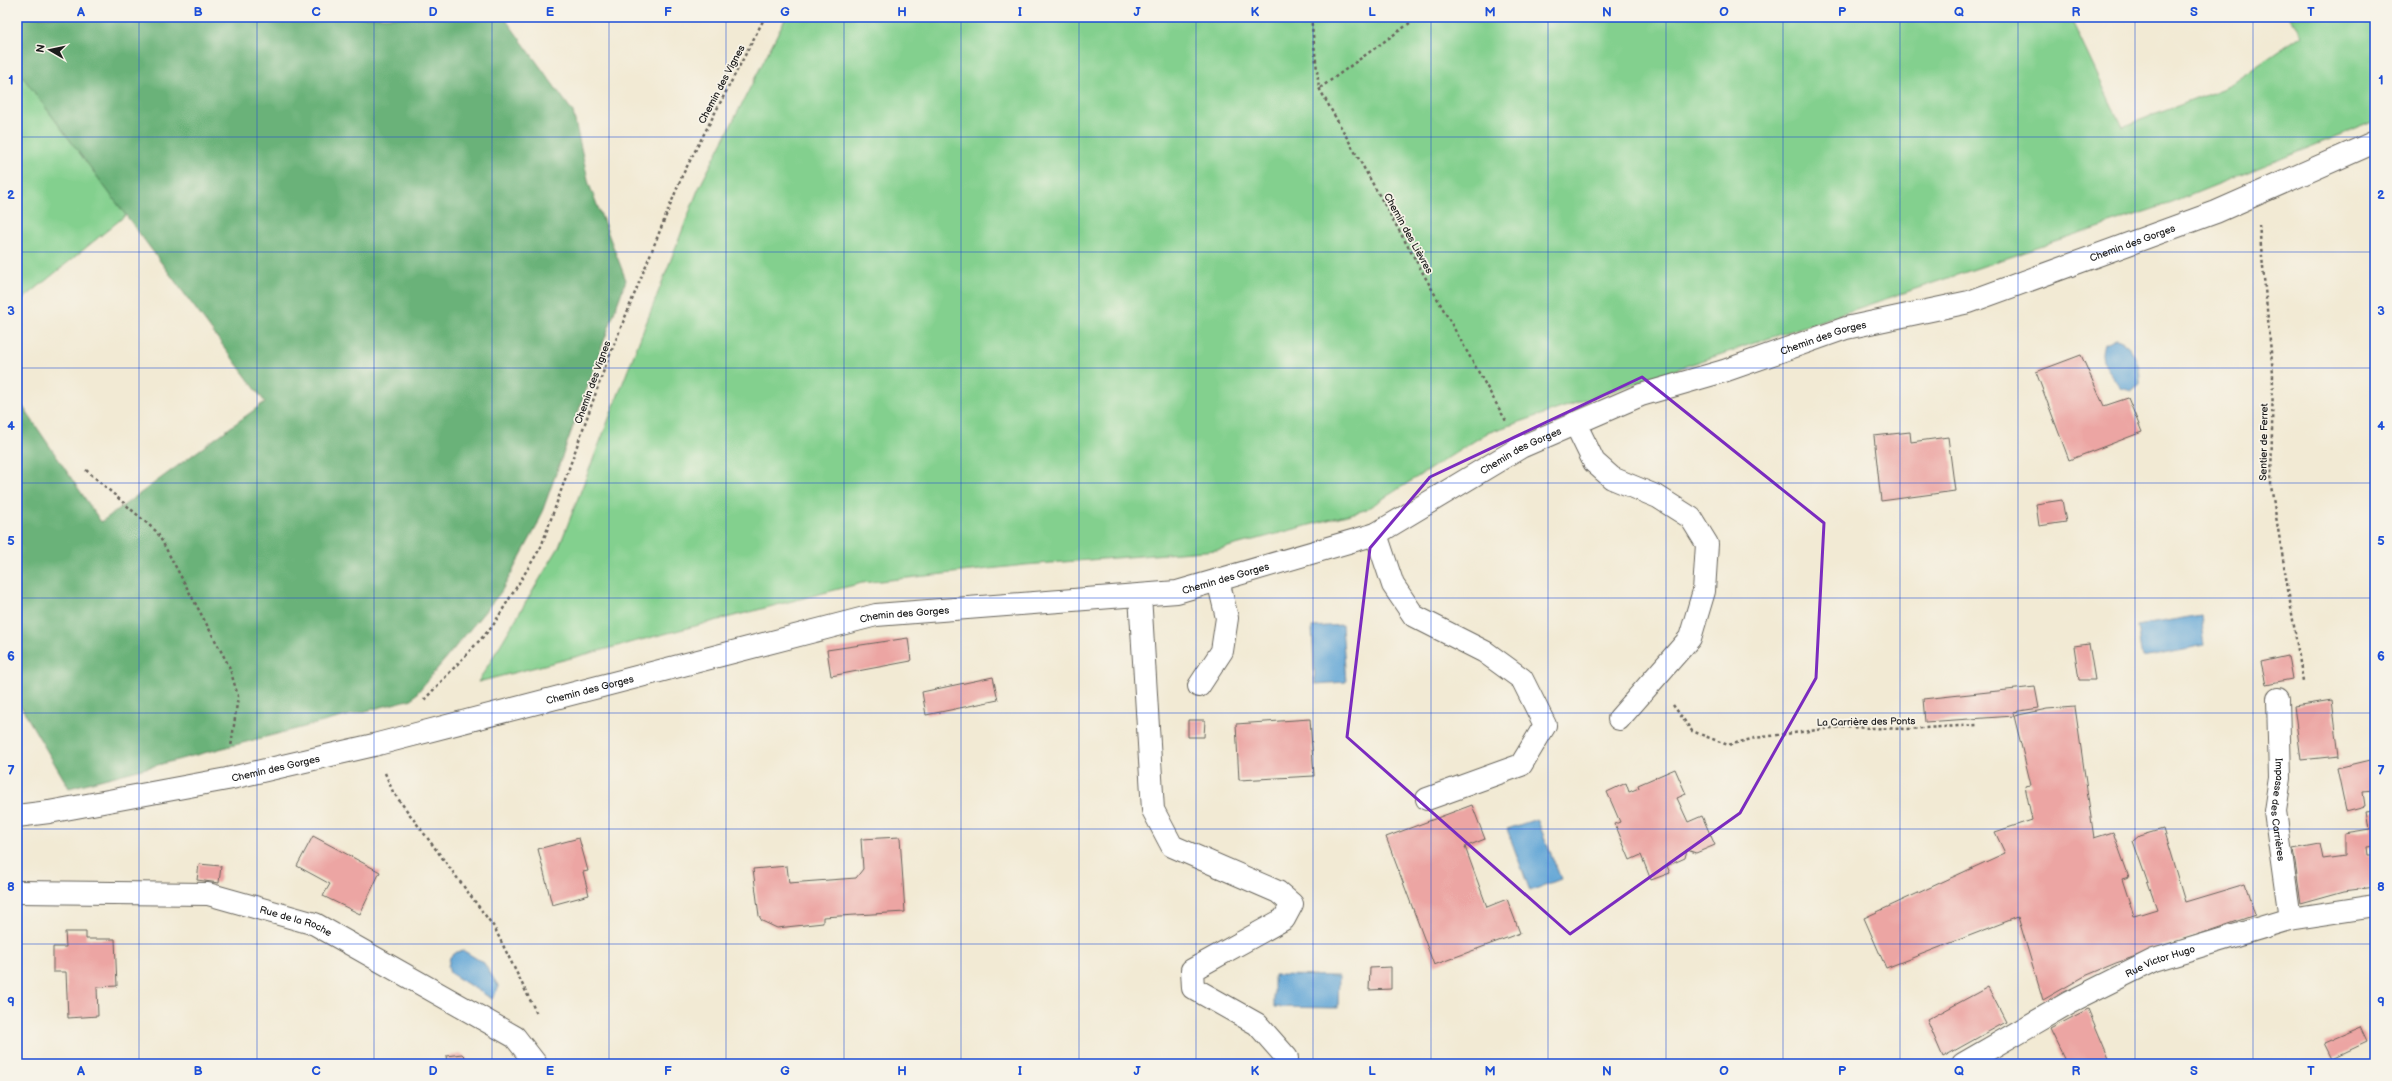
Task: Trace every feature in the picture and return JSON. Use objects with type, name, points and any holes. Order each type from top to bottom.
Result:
[{"type":"street","name":"Chemin des Gorges","points":[[17,816],[49,812],[226,779],[374,745],[876,615],[1177,592],[1376,534],[1521,447],[1642,395],[1724,371],[1846,328],[1969,302],[2216,212],[2375,142]]},
{"type":"street","points":[[1575,423],[1594,462],[1612,478],[1658,497],[1691,518],[1707,544],[1704,591],[1690,638],[1619,719]]},
{"type":"street","points":[[1376,534],[1393,585],[1414,616],[1485,652],[1522,679],[1545,725],[1521,765],[1427,799]]},
{"type":"street","points":[[1199,686],[1222,651],[1227,618],[1218,580]]},
{"type":"street","points":[[1140,595],[1153,810],[1172,846],[1278,892],[1292,904],[1284,919],[1192,970],[1192,988],[1257,1024],[1287,1058]]},
{"type":"street","name":"Impasse des Carrières","points":[[2278,699],[2280,778],[2275,811],[2290,919]]},
{"type":"street","name":"Rue de la Roche","points":[[17,892],[208,894],[315,924],[515,1037],[536,1064]]},
{"type":"street","name":"Rue Victor Hugo","points":[[1963,1064],[2070,1002],[2154,960],[2290,919],[2375,906]]},
{"type":"path","name":"Chemin des Vignes","points":[[410,736],[419,706],[492,627],[541,547],[605,368],[682,176],[765,17]]},
{"type":"path","name":"Chemin des Lièvres","points":[[1311,17],[1319,88],[1521,447]]},
{"type":"path","points":[[1319,88],[1418,17]]},
{"type":"path","name":"Sentier de Ferret","points":[[2250,196],[2259,220],[2270,330],[2273,373],[2271,486],[2304,688]]},
{"type":"path","points":[[86,470],[157,532],[229,666],[238,696],[226,779]]},
{"type":"path","name":"La Carrière des Ponts","points":[[1654,680],[1692,731],[1728,746],[1755,738],[1840,727],[1906,729],[1978,725]]},
{"type":"path","points":[[374,745],[393,792],[494,927],[538,1015]]},
{"type":"highlighted area","points":[[1642,377],[1824,523],[1816,678],[1740,813],[1570,934],[1347,737],[1370,548],[1430,477]]},
{"type":"green space","points":[[17,17],[504,17],[573,112],[589,184],[626,280],[537,526],[501,592],[412,699],[69,788],[17,700],[17,398],[101,522],[265,402],[17,69]]},
{"type":"green space","points":[[786,17],[2070,17],[2122,127],[2225,88],[2302,35],[2289,17],[2375,17],[2375,121],[2171,203],[1487,433],[1365,510],[1217,550],[1025,565],[862,583],[478,682],[559,547],[698,190]]},
{"type":"green space","points":[[17,69],[126,215],[17,304]]},
{"type":"water","points":[[2116,339],[2127,345],[2132,351],[2138,364],[2140,384],[2131,391],[2121,388],[2107,368],[2102,357],[2104,345]]},
{"type":"water","points":[[2201,615],[2205,646],[2142,658],[2137,626]]},
{"type":"water","points":[[1342,625],[1346,682],[1315,684],[1312,627]]},
{"type":"water","points":[[1537,819],[1561,879],[1530,891],[1507,829]]},
{"type":"water","points":[[464,951],[484,963],[499,987],[492,999],[450,973],[448,967],[450,957],[457,952]]},
{"type":"water","points":[[1274,975],[1339,976],[1338,1008],[1274,1007]]},
{"type":"building","points":[[2081,355],[2104,406],[2128,398],[2142,432],[2069,460],[2036,372]]},
{"type":"building","points":[[1910,432],[1911,442],[1948,437],[1955,491],[1881,501],[1874,436]]},
{"type":"building","points":[[2062,500],[2066,522],[2039,526],[2036,504]]},
{"type":"building","points":[[908,638],[911,661],[831,676],[827,650]]},
{"type":"building","points":[[2089,644],[2095,680],[2079,680],[2074,646]]},
{"type":"building","points":[[2288,656],[2292,679],[2266,684],[2261,662]]},
{"type":"building","points":[[993,677],[998,700],[926,715],[922,692]]},
{"type":"building","points":[[2035,687],[2039,708],[2013,712],[2014,716],[1925,722],[1923,699]]},
{"type":"building","points":[[2332,700],[2339,756],[2301,760],[2294,706]]},
{"type":"building","points":[[2075,707],[2094,838],[2113,832],[2129,877],[2122,879],[2134,916],[2157,909],[2133,841],[2139,836],[2163,829],[2185,902],[2245,884],[2255,915],[2116,963],[2085,976],[2043,1000],[2018,917],[1886,968],[1864,918],[2005,853],[1995,832],[2032,820],[2025,786],[2031,785],[2014,716],[2047,709]]},
{"type":"building","points":[[1310,719],[1314,776],[1239,780],[1236,724]]},
{"type":"building","points":[[1188,720],[1205,720],[1204,737],[1188,737]]},
{"type":"building","points":[[2375,759],[2375,791],[2363,792],[2365,806],[2346,811],[2337,768]]},
{"type":"building","points":[[1675,769],[1686,794],[1677,798],[1688,822],[1702,816],[1715,845],[1696,853],[1687,850],[1685,858],[1667,866],[1670,873],[1651,880],[1641,855],[1630,860],[1615,824],[1620,822],[1607,792],[1626,783],[1629,792],[1639,788],[1638,785]]},
{"type":"building","points":[[1472,805],[1485,839],[1465,847],[1487,907],[1507,899],[1520,933],[1434,965],[1386,837]]},
{"type":"building","points":[[2375,811],[2375,846],[2366,847],[2367,855],[2375,855],[2375,887],[2344,891],[2301,903],[2293,849],[2320,844],[2323,859],[2345,856],[2345,833],[2370,829],[2367,812]]},
{"type":"building","points":[[313,836],[380,872],[360,914],[323,896],[330,884],[297,866]]},
{"type":"building","points":[[900,837],[905,912],[823,917],[823,923],[777,928],[762,921],[759,916],[753,869],[787,866],[789,883],[856,878],[863,869],[861,839]]},
{"type":"building","points":[[579,838],[588,871],[583,872],[589,895],[552,905],[538,849]]},
{"type":"building","points":[[199,864],[221,866],[219,883],[197,880]]},
{"type":"building","points":[[65,932],[86,932],[86,939],[115,939],[117,986],[97,987],[98,1016],[68,1018],[66,972],[53,972],[53,947],[66,947]]},
{"type":"building","points":[[1391,967],[1391,989],[1369,990],[1370,968]]},
{"type":"building","points":[[1988,987],[2006,1022],[1943,1057],[1927,1020]]},
{"type":"building","points":[[2088,1009],[2110,1061],[2103,1064],[2067,1064],[2050,1029]]},
{"type":"building","points":[[2360,1027],[2367,1042],[2333,1058],[2325,1042]]},
{"type":"building","points":[[462,1054],[467,1059],[468,1064],[438,1064],[447,1062],[446,1056]]}]
